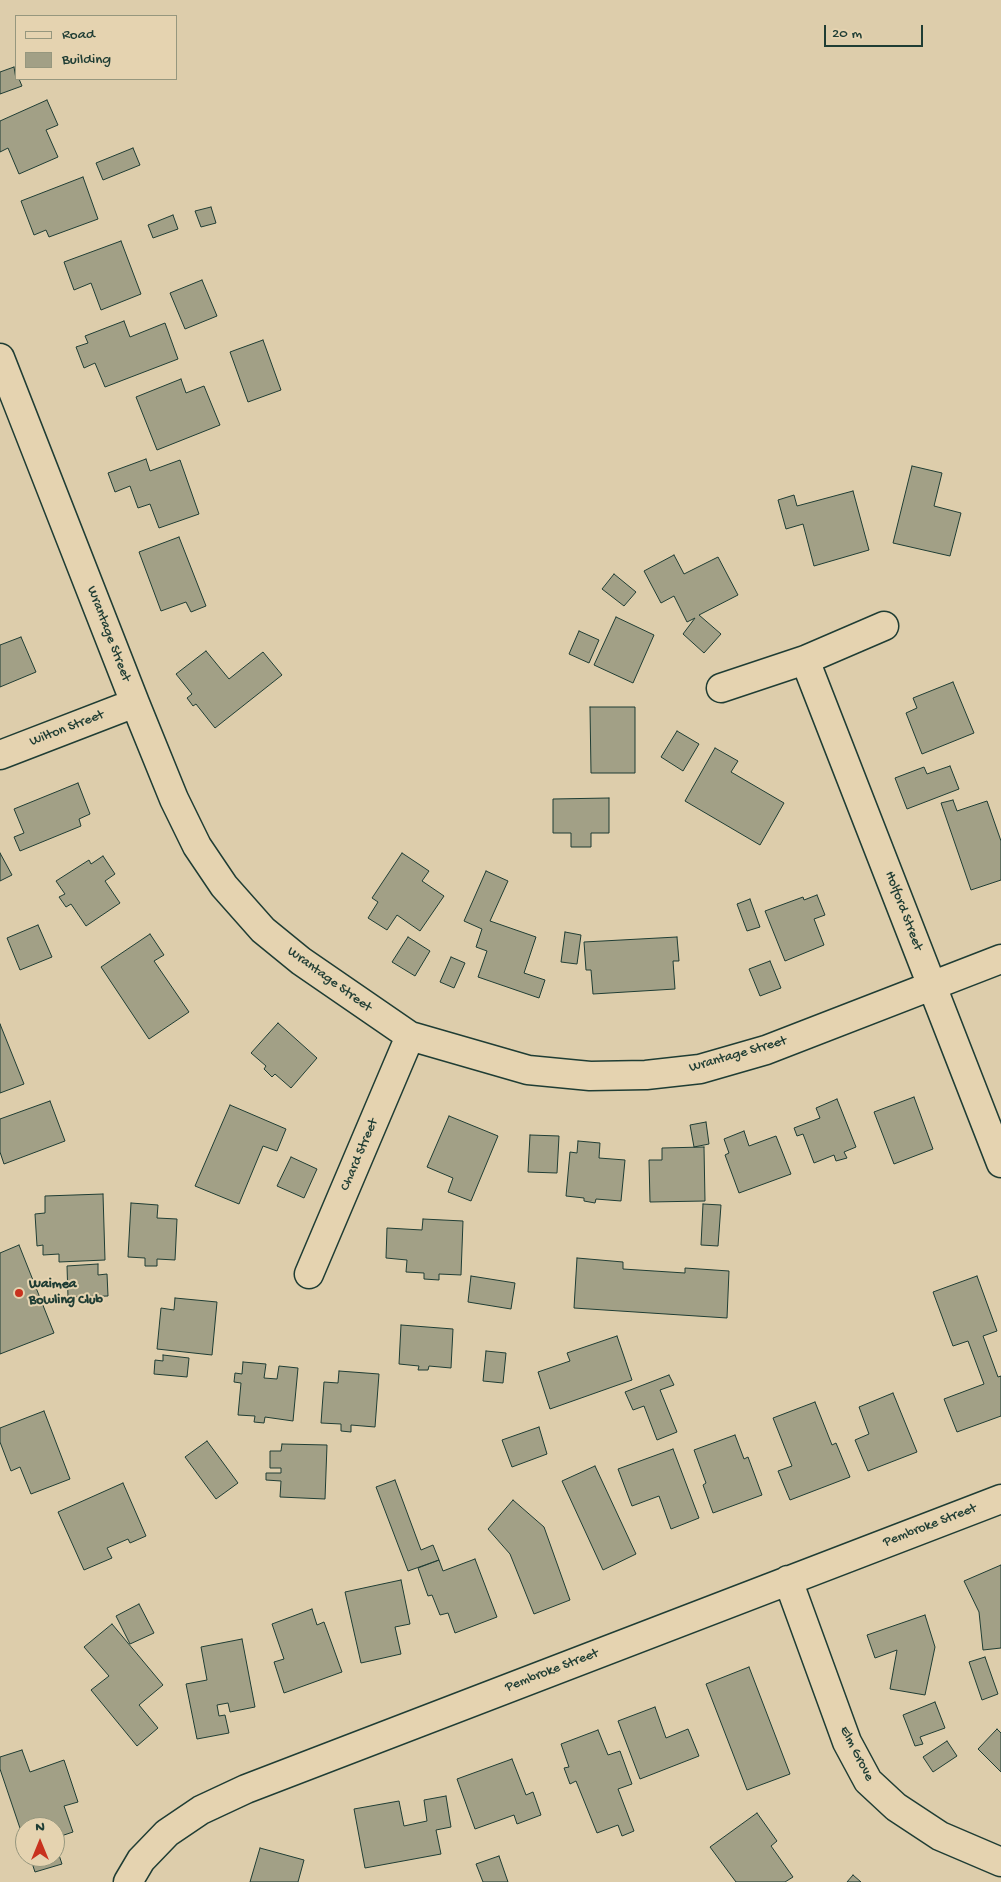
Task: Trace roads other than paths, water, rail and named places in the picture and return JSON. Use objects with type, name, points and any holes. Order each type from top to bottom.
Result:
[{"type":"street","name":"Wrantage Street","points":[[0,358],[135,703],[174,798],[197,846],[224,886],[263,930],[300,961],[410,1036],[528,1070],[590,1076],[646,1075],[700,1069],[766,1050],[1001,959]]},
{"type":"street","points":[[721,688],[805,660],[884,626]]},
{"type":"street","name":"Holford Street","points":[[805,660],[1001,1163]]},
{"type":"street","name":"Wilton Street","points":[[0,755],[135,703]]},
{"type":"street","name":"Chard Street","points":[[309,1274],[410,1036]]},
{"type":"street","name":"Pembroke Street","points":[[128,1882],[141,1860],[167,1834],[201,1810],[246,1788],[1001,1498]]},
{"type":"street","name":"Elm Grove","points":[[788,1580],[847,1742],[868,1781],[896,1807],[940,1836],[1001,1862]]},
{"type":"place","name":"Waimea Bowling Club","points":[[19,1293]]}]
